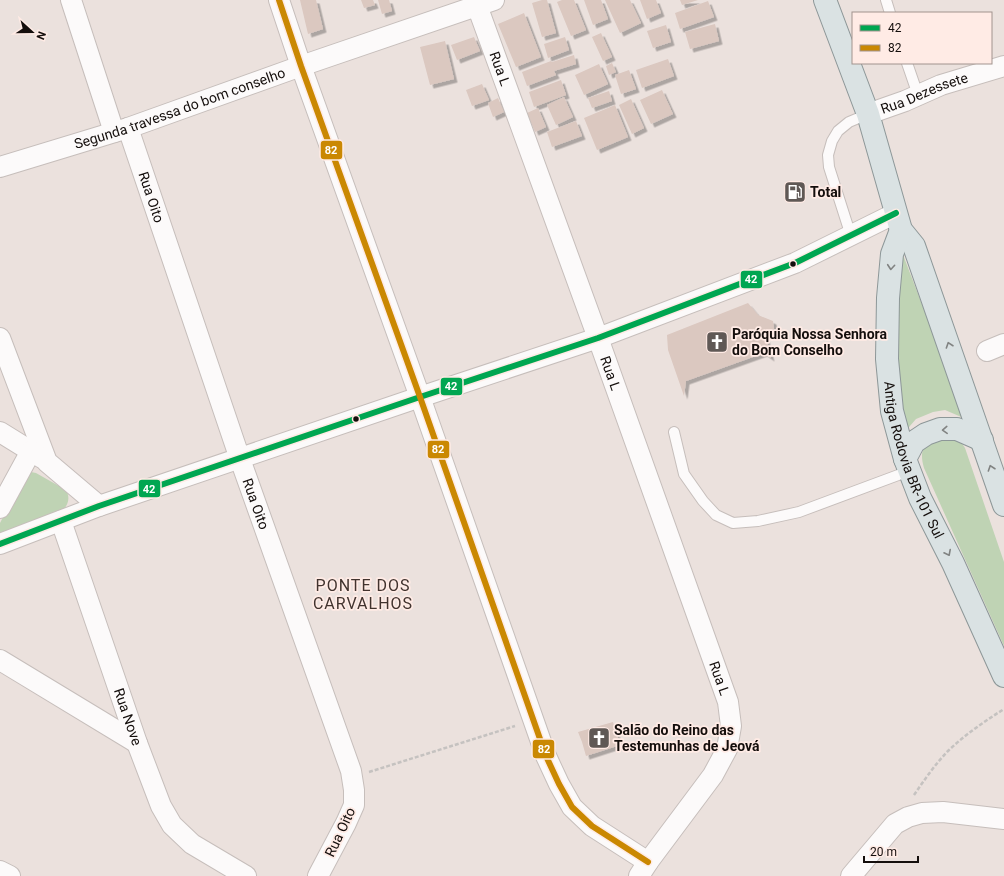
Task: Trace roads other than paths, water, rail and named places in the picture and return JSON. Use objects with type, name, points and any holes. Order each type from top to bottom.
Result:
[{"type":"main road","points":[[825,0],[868,114],[898,221],[914,246],[1004,505]]},
{"type":"main road","name":"Antiga Rodovia BR-101 Sul","points":[[898,221],[892,254],[888,298],[887,359],[892,411],[907,465],[920,498],[953,563],[1004,676]]},
{"type":"main road","points":[[907,465],[914,442],[926,434],[940,429],[957,429],[982,440]]},
{"type":"street","name":"Rua Oito","points":[[71,0],[121,130],[240,458],[352,777],[354,805],[318,876]]},
{"type":"street","points":[[279,0],[546,756],[572,807],[592,826],[644,869]]},
{"type":"street","name":"Segunda travessa do bom conselho","points":[[0,167],[121,130],[482,2]]},
{"type":"street","name":"Rua L","points":[[482,2],[598,338],[728,702],[731,726],[727,749],[713,776],[644,869]]},
{"type":"street","name":"Rua Dezessete","points":[[868,114],[942,85],[1004,66]]},
{"type":"street","points":[[0,544],[99,506],[598,338],[795,263],[850,236],[898,221]]},
{"type":"street","points":[[0,338],[39,456]]},
{"type":"street","points":[[0,432],[39,456],[99,506]]},
{"type":"street","points":[[0,508],[39,456]]},
{"type":"street","name":"Rua Nove","points":[[61,521],[137,743],[161,806],[172,825],[192,844],[246,876]]},
{"type":"street","points":[[0,660],[137,743]]},
{"type":"street","points":[[851,876],[896,824],[908,816],[922,813],[942,812],[1004,819]]},
{"type":"street","points":[[0,871],[10,876]]},
{"type":"lane","points":[[886,0],[890,12]]},
{"type":"lane","points":[[907,64],[918,95]]},
{"type":"lane","points":[[850,236],[829,167],[828,155],[832,141],[838,131],[849,122],[868,114]]},
{"type":"lane","points":[[674,432],[684,474],[703,501],[716,515],[733,524],[758,521],[799,512],[907,465]]},
{"type":"place","name":"Total","points":[[795,192]]},
{"type":"place","name":"Paróquia Nossa Senhora do Bom Conselho","points":[[717,342]]},
{"type":"place","name":"Salão do Reino das Testemunhas de Jeová","points":[[599,738]]},
{"type":"district","name":"PONTE DOS CARVALHOS","points":[[363,594]]}]
